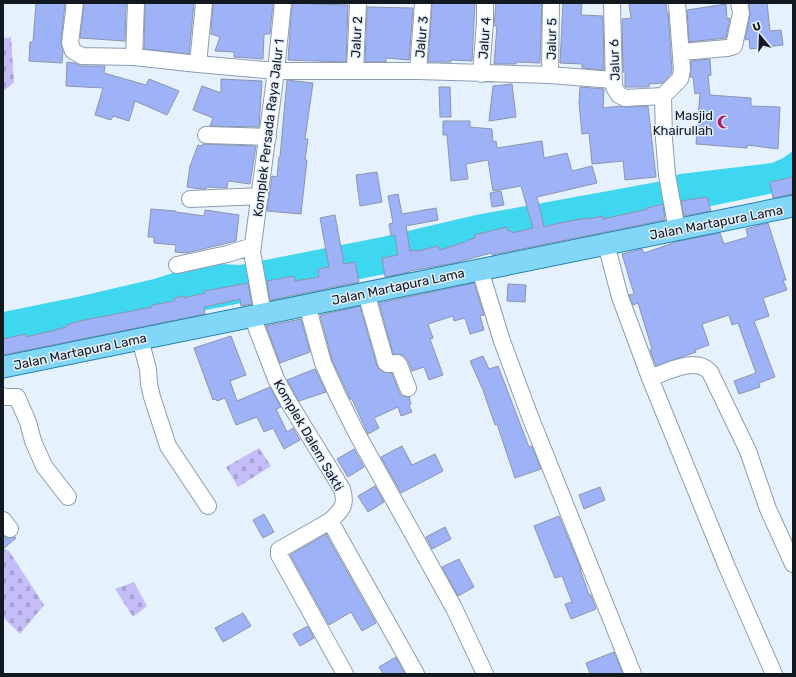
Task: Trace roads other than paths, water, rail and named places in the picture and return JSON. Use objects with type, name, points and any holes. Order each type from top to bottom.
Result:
[{"type":"main road","name":"Jalan Martapura Lama","points":[[3,367],[140,339],[258,311],[306,305],[606,244],[676,223],[793,206]]},
{"type":"street","points":[[74,3],[70,43],[73,51],[82,56],[134,57],[276,70],[418,71],[550,75],[613,80]]},
{"type":"street","points":[[134,57],[136,3]]},
{"type":"street","points":[[198,64],[204,3]]},
{"type":"street","name":"Komplek Persada Raya Jalur 1","points":[[258,311],[252,249],[268,137],[283,3]]},
{"type":"street","name":"Jalur 2","points":[[354,71],[358,3]]},
{"type":"street","name":"Jalur 3","points":[[418,71],[423,3]]},
{"type":"street","name":"Jalur 4","points":[[481,74],[485,3]]},
{"type":"street","name":"Jalur 5","points":[[550,75],[551,3]]},
{"type":"street","name":"Jalur 6","points":[[612,3],[614,87],[619,95],[625,98],[664,96]]},
{"type":"street","points":[[676,223],[667,175],[664,139],[664,96],[680,79],[682,70],[682,52],[677,3]]},
{"type":"street","points":[[682,52],[734,46],[741,13],[739,3]]},
{"type":"street","points":[[206,136],[268,137]]},
{"type":"street","points":[[190,199],[260,196]]},
{"type":"street","points":[[606,244],[620,297],[650,378],[774,674]]},
{"type":"street","points":[[177,265],[252,249]]},
{"type":"street","points":[[480,270],[502,341],[529,414],[633,674]]},
{"type":"street","points":[[366,293],[386,363],[397,363],[399,365],[408,388]]},
{"type":"street","points":[[306,305],[323,363],[338,396],[356,432],[454,608],[485,674]]},
{"type":"street","name":"Komplek Dalem Sakti","points":[[258,311],[276,379],[342,488],[345,502],[341,511],[330,521]]},
{"type":"street","points":[[140,339],[148,369],[149,384],[152,396],[168,446],[208,506]]},
{"type":"street","points":[[650,378],[687,365],[700,365],[710,372],[748,451],[768,509],[792,557]]},
{"type":"street","points":[[3,396],[17,396],[28,422],[33,441],[44,466],[68,497]]},
{"type":"street","points":[[345,674],[278,555],[279,550],[330,521],[416,674]]},
{"type":"water","points":[[793,151],[793,189],[375,276],[3,351],[3,312],[154,279],[204,263],[240,265],[382,237],[476,215],[657,182],[680,174],[772,163]]},
{"type":"place","name":"Masjid Khairullah","points":[[724,122]]}]
